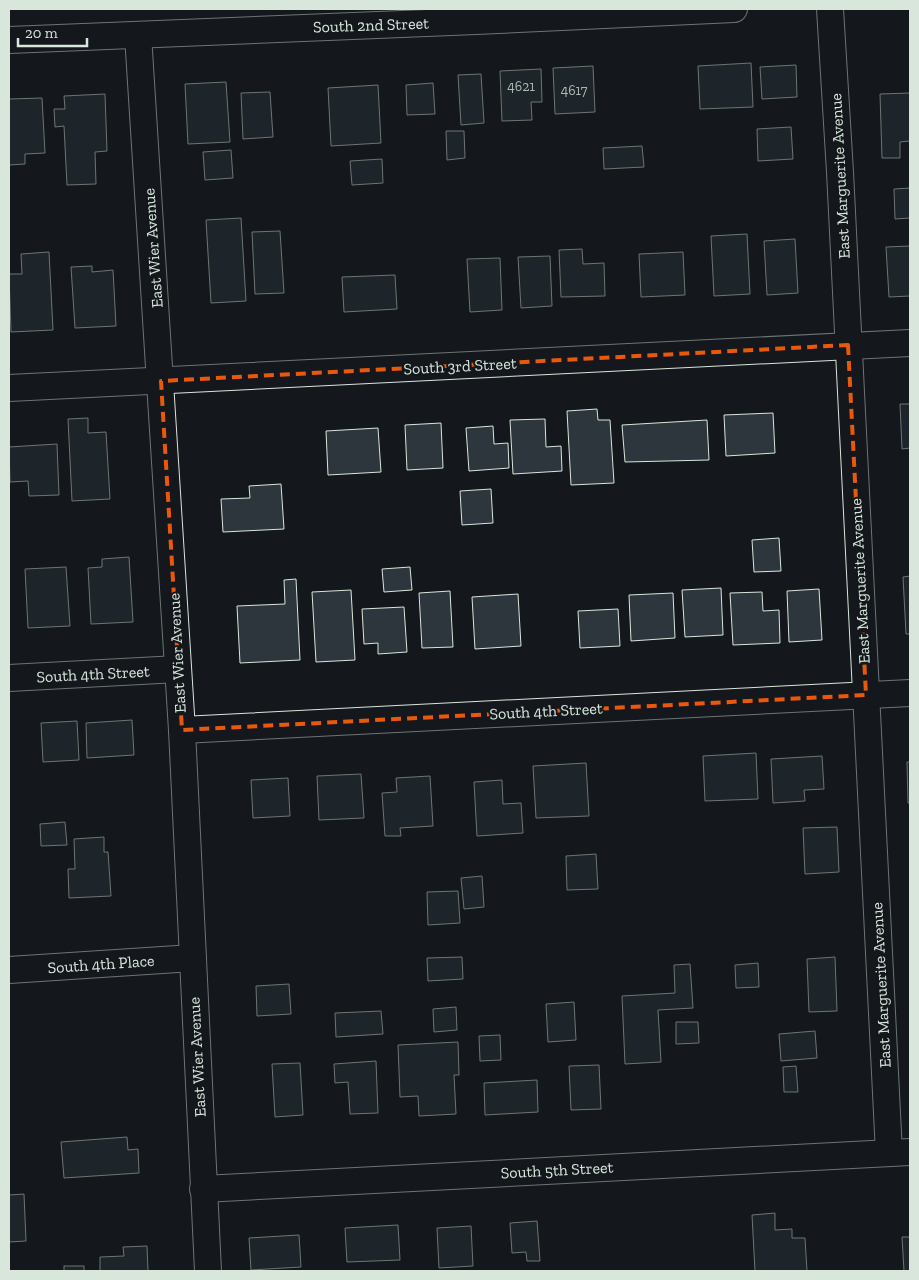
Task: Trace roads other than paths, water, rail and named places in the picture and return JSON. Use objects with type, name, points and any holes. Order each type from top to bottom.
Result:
[{"type":"street","name":"South 2nd Street","points":[[9,40],[734,9]]},
{"type":"street","name":"East Marguerite Avenue","points":[[830,9],[866,695],[899,1152]]},
{"type":"street","name":"East Wier Avenue","points":[[138,35],[182,730],[208,1271]]},
{"type":"street","name":"South 3rd Street","points":[[9,388],[910,343]]},
{"type":"street","name":"South 4th Street","points":[[9,678],[178,669]]},
{"type":"street","name":"South 4th Street","points":[[182,730],[910,693]]},
{"type":"street","name":"South 4th Place","points":[[9,970],[193,958]]},
{"type":"street","name":"South 5th Street","points":[[203,1189],[899,1152]]}]
